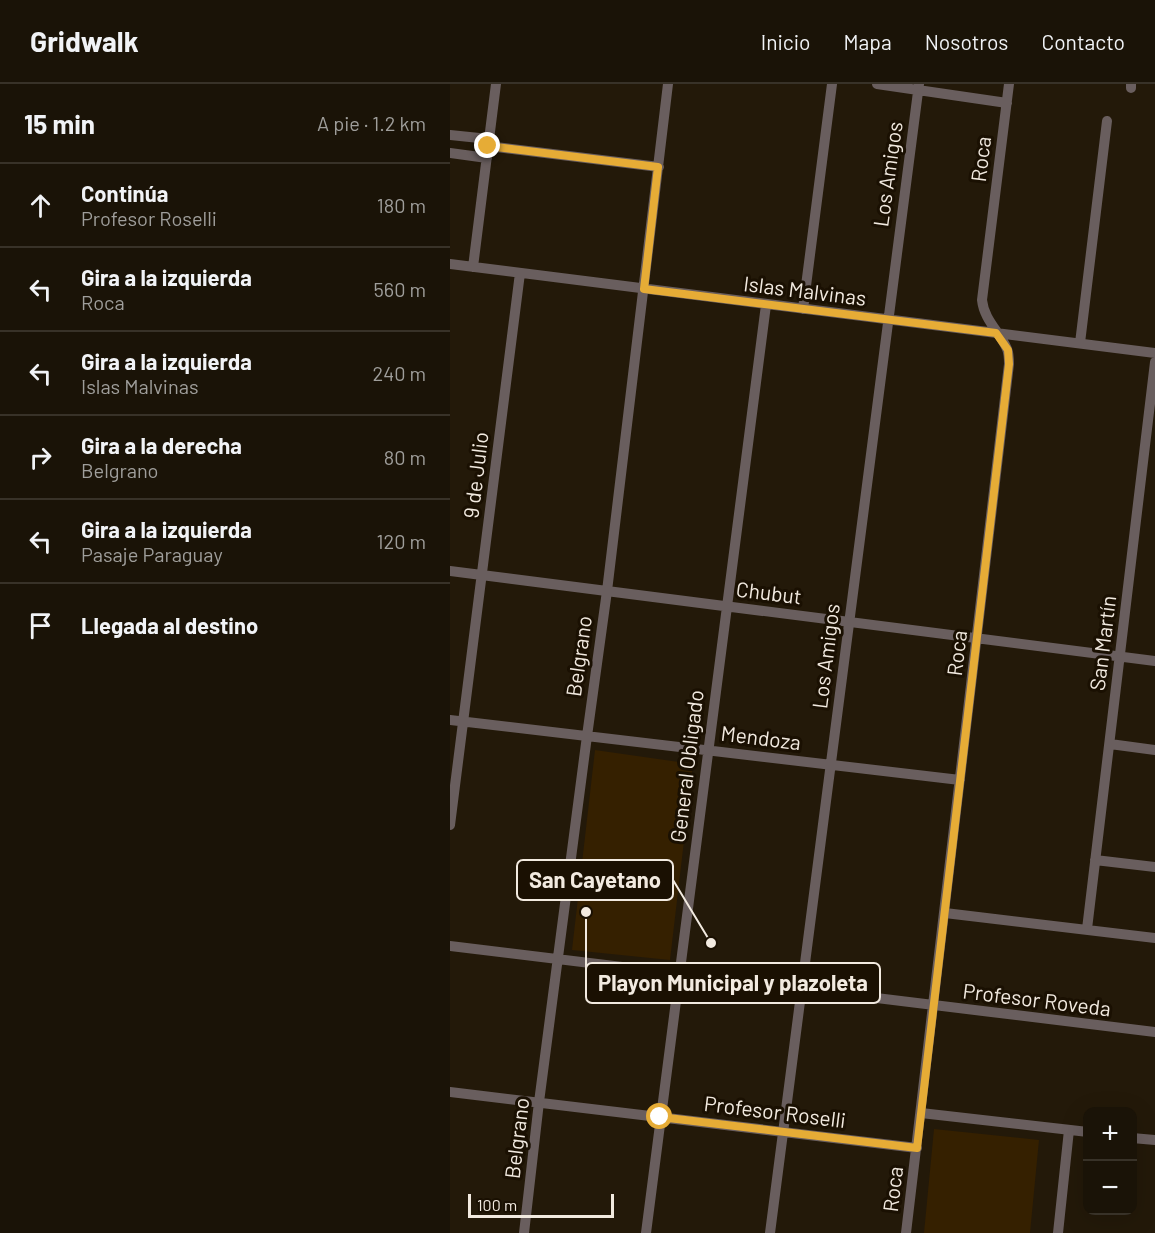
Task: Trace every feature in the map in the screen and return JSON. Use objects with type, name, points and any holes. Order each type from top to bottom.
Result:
[{"type":"street","points":[[473,267],[496,84]]},
{"type":"street","name":"Belgrano","points":[[524,1233],[586,736],[607,591],[668,84]]},
{"type":"street","points":[[803,309],[832,84]]},
{"type":"street","points":[[877,84],[919,87],[1007,103]]},
{"type":"street","name":"Roca","points":[[906,1233],[1009,364],[1008,350],[985,315],[982,300],[1009,84]]},
{"type":"street","name":"Los Amigos","points":[[770,1233],[919,87]]},
{"type":"street","points":[[1080,343],[1107,122]]},
{"type":"street","points":[[450,135],[489,143],[658,167]]},
{"type":"street","points":[[450,153],[486,158]]},
{"type":"street","name":"Islas Malvinas","points":[[450,264],[1155,353]]},
{"type":"street","name":"9 de Julio","points":[[450,825],[520,273]]},
{"type":"street","name":"General Obligado","points":[[646,1233],[766,305]]},
{"type":"street","name":"San Martín","points":[[1087,929],[1155,362]]},
{"type":"street","name":"Chubut","points":[[450,571],[1155,661]]},
{"type":"street","name":"Mendoza","points":[[450,720],[960,780]]},
{"type":"street","points":[[1110,744],[1155,750]]},
{"type":"street","points":[[1095,860],[1155,867]]},
{"type":"street","points":[[945,913],[1155,938]]},
{"type":"street","name":"Profesor Roveda","points":[[450,946],[1155,1032]]},
{"type":"street","name":"Profesor Roselli","points":[[450,1092],[917,1148]]},
{"type":"street","points":[[921,1113],[1083,1131]]},
{"type":"street","points":[[1058,1233],[1069,1130]]},
{"type":"street","points":[[1137,1138],[1155,1140]]},
{"type":"shaded area","points":[[595,750],[693,764],[670,960],[572,950]]},
{"type":"shaded area","points":[[934,1129],[1039,1140],[1030,1233],[924,1233]]},
{"type":"place","name":"Playon Municipal y plazoleta","points":[[586,912]]},
{"type":"place","name":"San Cayetano","points":[[711,943]]},
{"type":"route","points":[[488,146],[658,167],[644,289],[996,333],[1008,350],[1009,364],[917,1148],[660,1117]]}]
